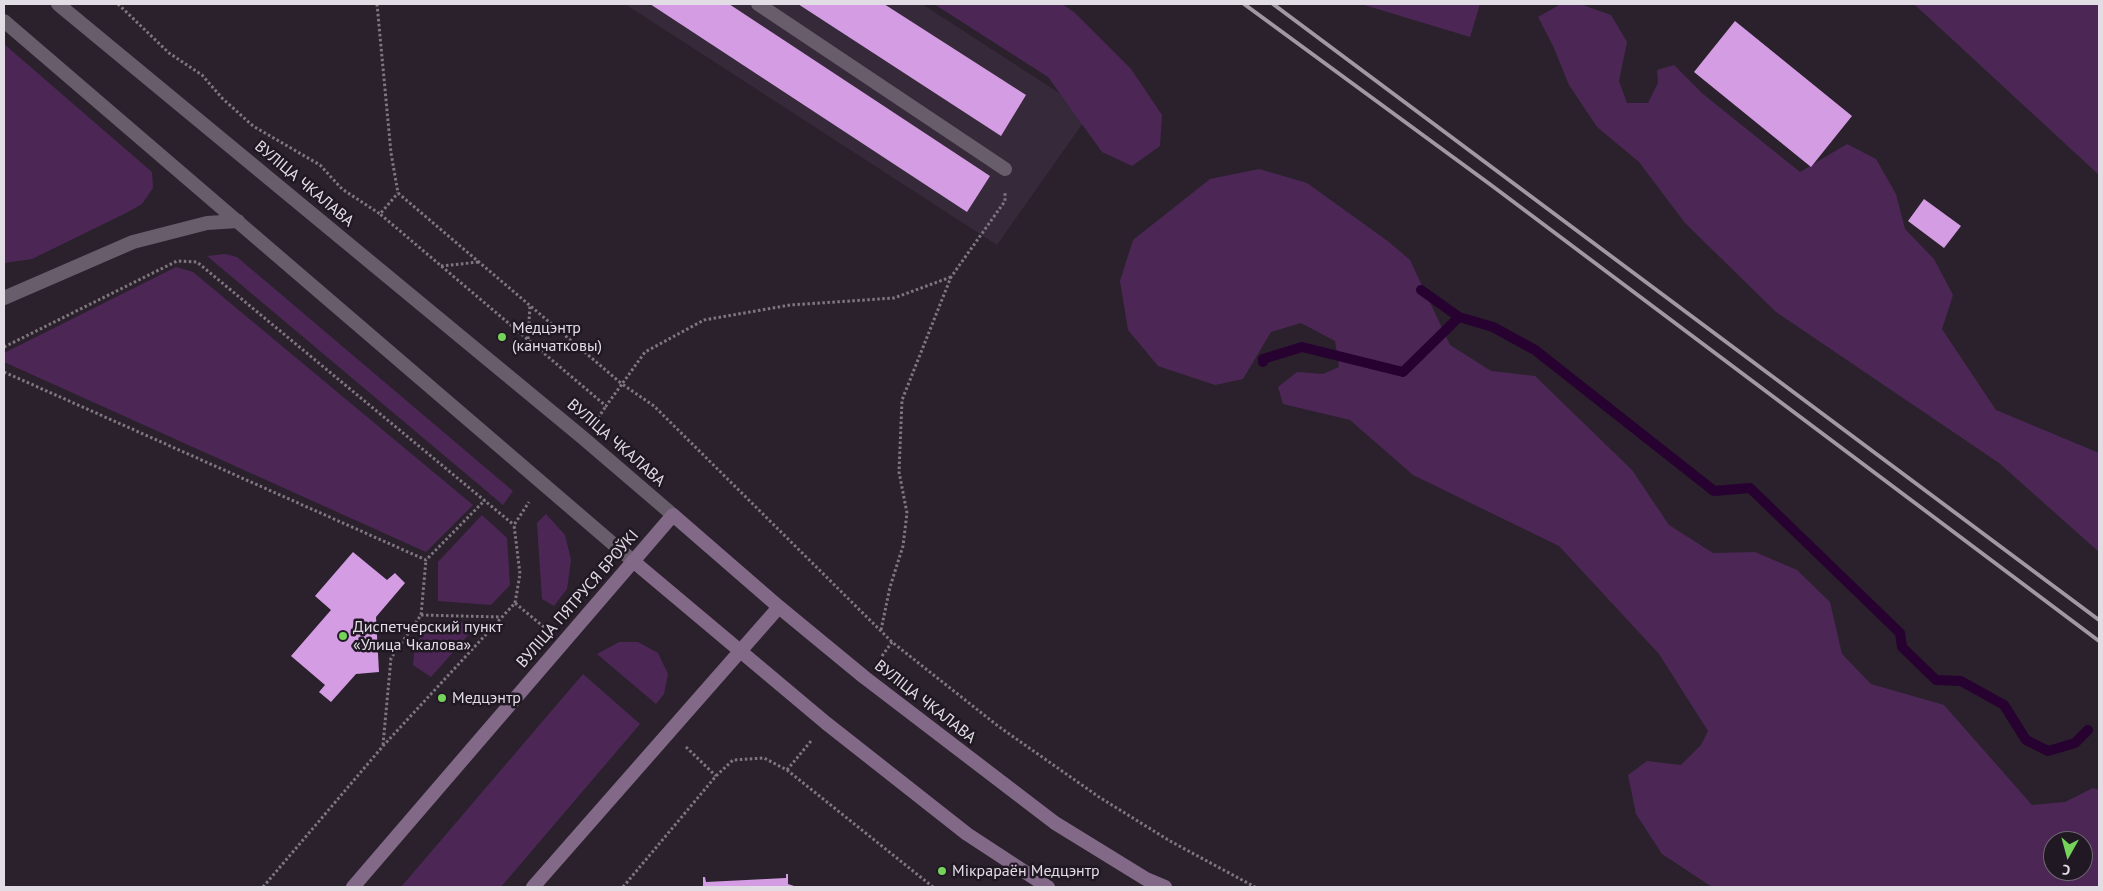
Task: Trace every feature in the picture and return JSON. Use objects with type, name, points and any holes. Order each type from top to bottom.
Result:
[{"type":"main road","name":"ВУЛІЦА ПЯТРУСЯ БРОЎКІ","points":[[353,887],[673,515]]},
{"type":"main road","name":"ВУЛІЦА ЧКАЛАВА","points":[[673,515],[778,607],[864,677],[1055,823],[1146,879],[1165,887]]},
{"type":"main road","points":[[633,561],[739,652],[967,834],[1048,887]]},
{"type":"main road","points":[[533,887],[778,607]]},
{"type":"street","name":"ВУЛІЦА ЧКАЛАВА","points":[[58,4],[582,436],[673,515]]},
{"type":"street","points":[[758,4],[1005,169]]},
{"type":"street","points":[[4,21],[633,561]]},
{"type":"street","points":[[4,298],[134,242],[208,223],[238,221]]},
{"type":"path","points":[[118,4],[169,53],[202,75],[222,98],[253,126],[320,165],[342,188],[380,214],[606,406]]},
{"type":"path","points":[[377,4],[391,153],[398,193],[622,384],[654,406],[892,642],[998,726],[1099,798],[1170,841],[1255,887]]},
{"type":"path","points":[[881,631],[890,587],[904,546],[907,513],[899,472],[902,400],[951,277],[1005,201],[1005,169]]},
{"type":"path","points":[[380,214],[398,193]]},
{"type":"path","points":[[4,347],[177,261],[197,262],[514,525]]},
{"type":"path","points":[[441,266],[480,262]]},
{"type":"path","points":[[598,418],[645,352],[704,320],[790,305],[894,298],[951,277]]},
{"type":"path","points":[[528,339],[530,305]]},
{"type":"path","points":[[4,372],[426,560]]},
{"type":"path","points":[[383,746],[391,658],[421,615],[426,560],[485,500]]},
{"type":"path","points":[[263,887],[383,746],[515,603],[520,574],[514,525],[530,502]]},
{"type":"path","points":[[515,603],[548,630]]},
{"type":"path","points":[[421,615],[501,617]]},
{"type":"path","points":[[882,656],[892,642]]},
{"type":"path","points":[[787,770],[811,741]]},
{"type":"path","points":[[686,746],[716,776]]},
{"type":"path","points":[[623,887],[716,776],[733,760],[764,758],[787,770],[934,887]]},
{"type":"shaded area","points":[[625,4],[922,4],[1090,113],[997,245]]},
{"type":"shaded area","points":[[934,4],[1062,4],[1074,12],[1131,69],[1162,115],[1160,146],[1132,166],[1102,152],[1048,77]]},
{"type":"shaded area","points":[[1361,4],[1480,4],[1470,37]]},
{"type":"shaded area","points":[[1561,4],[1580,4],[1611,15],[1627,42],[1619,81],[1627,103],[1648,103],[1658,83],[1657,70],[1674,65],[1703,94],[1800,172],[1847,144],[1876,159],[1896,194],[1905,229],[1934,259],[1953,295],[1942,329],[1996,410],[2099,453],[2099,552],[1999,463],[1776,312],[1685,223],[1639,162],[1597,127],[1569,85],[1553,46],[1538,17]]},
{"type":"shaded area","points":[[1914,4],[2099,4],[2099,175]]},
{"type":"shaded area","points":[[4,44],[152,172],[153,188],[142,204],[126,213],[32,259],[4,263]]},
{"type":"shaded area","points":[[1259,169],[1307,183],[1389,242],[1410,260],[1450,345],[1491,371],[1535,376],[1632,470],[1669,525],[1713,553],[1755,552],[1797,570],[1830,602],[1842,654],[1871,684],[1944,705],[2032,805],[2065,802],[2093,788],[2099,790],[2099,887],[1712,887],[1662,854],[1636,814],[1628,775],[1647,761],[1681,765],[1701,745],[1708,731],[1659,654],[1559,546],[1413,475],[1350,420],[1283,404],[1278,387],[1297,372],[1323,374],[1339,367],[1335,341],[1301,323],[1271,332],[1243,379],[1215,385],[1158,366],[1128,330],[1120,281],[1133,240],[1210,179]]},
{"type":"shaded area","points":[[225,254],[237,257],[513,491],[503,505],[207,256]]},
{"type":"shaded area","points":[[176,267],[193,272],[473,505],[426,552],[4,362],[4,353]]},
{"type":"shaded area","points":[[546,514],[565,535],[571,560],[567,589],[554,606],[542,599],[537,523]]},
{"type":"shaded area","points":[[482,515],[507,538],[510,585],[491,605],[438,601],[438,562]]},
{"type":"shaded area","points":[[430,622],[479,623],[431,677],[413,665],[415,644]]},
{"type":"shaded area","points":[[619,642],[638,642],[658,653],[668,674],[664,694],[656,704],[597,654]]},
{"type":"shaded area","points":[[583,674],[640,724],[501,887],[401,887]]},
{"type":"building","points":[[650,4],[729,4],[990,176],[967,212]]},
{"type":"building","points":[[798,4],[884,4],[1026,95],[1001,136]]},
{"type":"building","points":[[1735,21],[1852,116],[1811,167],[1694,72]]},
{"type":"building","points":[[1924,199],[1961,226],[1944,248],[1908,221]]},
{"type":"building","name":"Диспетчерский пункт «Улица Чкалова»","points":[[353,552],[387,580],[395,573],[405,583],[376,617],[379,672],[356,674],[331,702],[319,692],[325,685],[291,656],[331,610],[315,596]]},
{"type":"building","points":[[786,874],[788,874],[788,884],[797,887],[703,887],[703,877],[705,877],[706,882],[786,878]]},
{"type":"waterway","points":[[1421,290],[1459,317]]},
{"type":"waterway","points":[[1263,362],[1263,359],[1302,347],[1403,372],[1459,317],[1493,327],[1535,350],[1714,491],[1750,488],[1900,633],[1902,647],[1936,680],[1961,681],[2004,705],[2026,740],[2048,751],[2075,743],[2088,730]]},
{"type":"railway","points":[[1244,4],[1491,185],[2099,641]]},
{"type":"railway","points":[[1273,4],[2099,620]]},
{"type":"place","name":"Медцэнтр (канчатковы)","points":[[502,337]]},
{"type":"place","name":"Диспетчерский пункт «Улица Чкалова»","points":[[343,636]]},
{"type":"place","name":"Медцэнтр","points":[[442,698]]},
{"type":"place","name":"Мікрараён Медцэнтр","points":[[942,871]]}]
